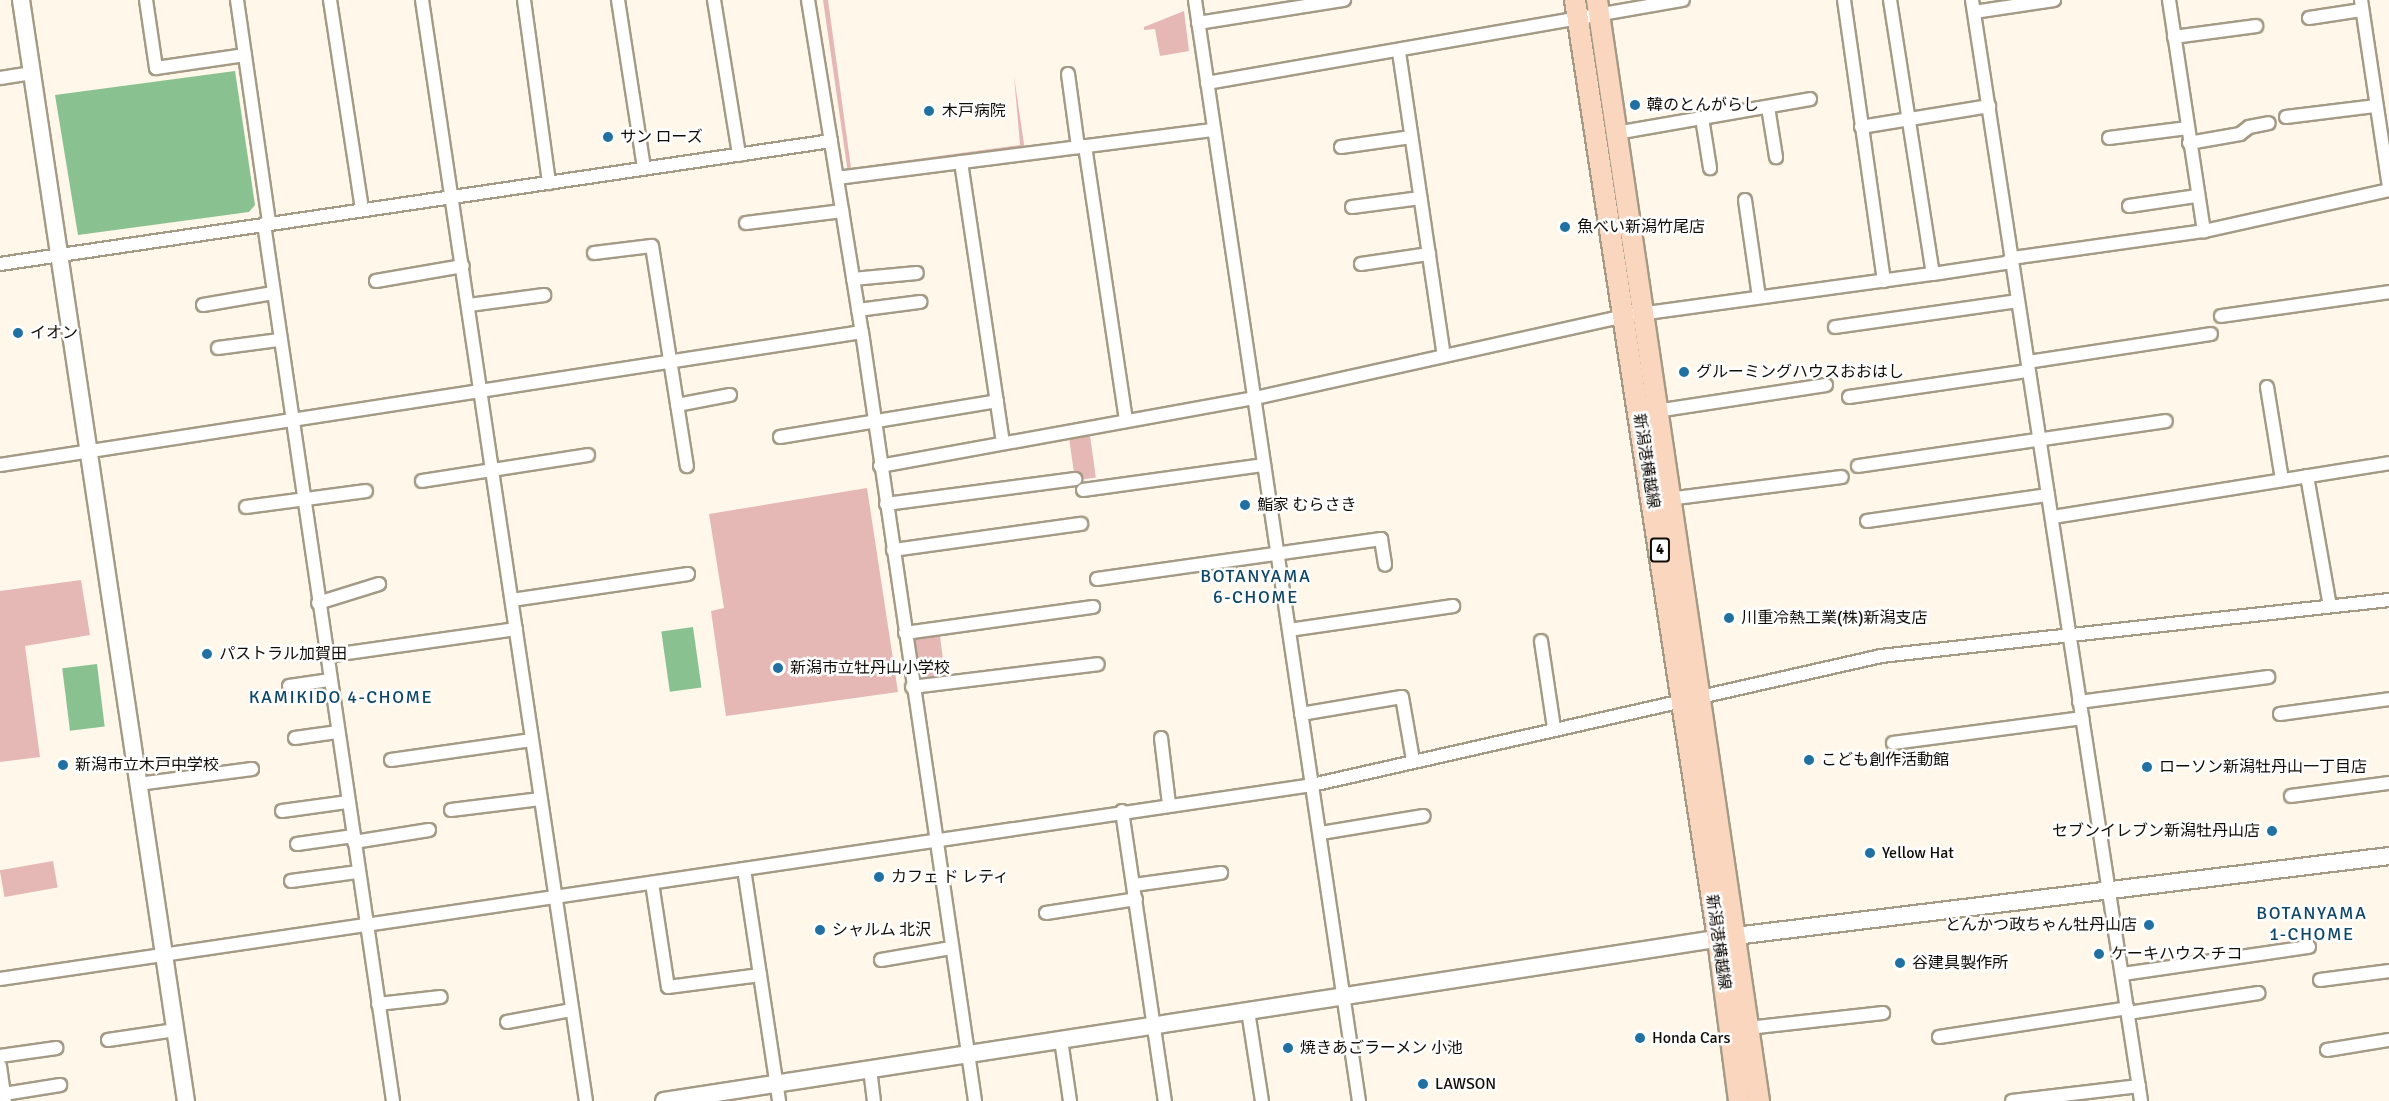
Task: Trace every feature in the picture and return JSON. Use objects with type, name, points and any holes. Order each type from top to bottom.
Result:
[{"type":"main road","name":"新潟港横越線","points":[[1598,7],[1616,134],[1633,314],[1656,411],[1690,697]]},
{"type":"main road","name":"新潟港横越線","points":[[1576,10],[1633,314],[1726,937],[1739,1101]]},
{"type":"main road","name":"新潟港横越線","points":[[1726,937],[1748,1028],[1759,1101]]},
{"type":"street","points":[[21,0],[186,1101]]},
{"type":"street","points":[[146,0],[156,68],[245,55]]},
{"type":"street","points":[[237,0],[290,420],[393,1101]]},
{"type":"street","points":[[330,0],[362,210]]},
{"type":"street","points":[[422,0],[586,1101]]},
{"type":"street","points":[[524,0],[549,183]]},
{"type":"street","points":[[618,0],[645,168]]},
{"type":"street","points":[[714,0],[738,155]]},
{"type":"street","points":[[808,0],[862,332],[912,687],[975,1101]]},
{"type":"street","points":[[1194,0],[1288,630],[1321,833],[1359,1101]]},
{"type":"street","points":[[1198,23],[1344,0]]},
{"type":"street","points":[[1207,83],[1399,52],[1576,10],[1683,0]]},
{"type":"street","points":[[1844,0],[1884,281]]},
{"type":"street","points":[[1890,0],[1933,274]]},
{"type":"street","points":[[2054,0],[1973,6],[2053,517],[2079,702],[2111,891],[2141,1101]]},
{"type":"street","points":[[2169,0],[2204,231]]},
{"type":"street","points":[[880,466],[1255,398],[1633,314],[1933,274],[2006,263],[2012,258],[2204,231],[2389,189],[2381,113],[2361,5],[2309,18]]},
{"type":"street","points":[[2174,37],[2256,26]]},
{"type":"street","points":[[1399,52],[1444,356]]},
{"type":"street","points":[[0,78],[31,73]]},
{"type":"street","points":[[1068,74],[1126,421]]},
{"type":"street","points":[[1616,134],[1810,99]]},
{"type":"street","points":[[1861,127],[1909,117],[1989,106]]},
{"type":"street","points":[[1768,107],[1776,157]]},
{"type":"street","points":[[2286,117],[2381,113]]},
{"type":"street","points":[[1702,118],[1710,168]]},
{"type":"street","points":[[2189,143],[2240,134],[2249,127],[2269,123]]},
{"type":"street","points":[[2109,138],[2187,128]]},
{"type":"street","points":[[837,178],[1214,130]]},
{"type":"street","points":[[1341,147],[1411,137]]},
{"type":"street","points":[[0,264],[831,141]]},
{"type":"street","points":[[961,162],[1003,443]]},
{"type":"street","points":[[2129,206],[2197,196]]},
{"type":"street","points":[[1352,207],[1420,198]]},
{"type":"street","points":[[1744,200],[1759,297]]},
{"type":"street","points":[[746,223],[842,211]]},
{"type":"street","points":[[594,253],[652,246],[687,466]]},
{"type":"street","points":[[1361,264],[1429,254]]},
{"type":"street","points":[[376,281],[463,266]]},
{"type":"street","points":[[853,279],[916,273]]},
{"type":"street","points":[[2221,316],[2389,292]]},
{"type":"street","points":[[203,305],[273,293]]},
{"type":"street","points":[[469,305],[544,295]]},
{"type":"street","points":[[1835,327],[2018,301]]},
{"type":"street","points":[[858,310],[920,302]]},
{"type":"street","points":[[0,465],[862,332]]},
{"type":"street","points":[[1849,398],[2211,334]]},
{"type":"street","points":[[218,348],[279,340]]},
{"type":"street","points":[[1656,411],[1826,385]]},
{"type":"street","points":[[2267,387],[2282,480]]},
{"type":"street","points":[[677,405],[730,395]]},
{"type":"street","points":[[780,437],[997,401]]},
{"type":"street","points":[[1858,466],[2166,421]]},
{"type":"street","points":[[423,481],[588,455]]},
{"type":"street","points":[[2053,517],[2389,463]]},
{"type":"street","points":[[1083,490],[1264,465]]},
{"type":"street","points":[[2307,476],[2330,606]]},
{"type":"street","points":[[1668,499],[1842,477]]},
{"type":"street","points":[[886,504],[1075,479]]},
{"type":"street","points":[[246,507],[366,491]]},
{"type":"street","points":[[1867,521],[2048,495]]},
{"type":"street","points":[[893,550],[1082,524]]},
{"type":"street","points":[[1097,579],[1381,539],[1385,566]]},
{"type":"street","points":[[512,600],[688,574]]},
{"type":"street","points":[[318,603],[379,584]]},
{"type":"street","points":[[0,979],[555,899],[1169,804],[1312,785],[1690,697],[1881,656],[2389,600]]},
{"type":"street","points":[[1288,630],[1453,606]]},
{"type":"street","points":[[905,633],[1093,607]]},
{"type":"street","points":[[326,656],[516,629]]},
{"type":"street","points":[[1541,641],[1554,728]]},
{"type":"street","points":[[912,687],[1098,664]]},
{"type":"street","points":[[2079,702],[2268,677]]},
{"type":"street","points":[[289,686],[330,680]]},
{"type":"street","points":[[1301,714],[1402,698],[1413,760]]},
{"type":"street","points":[[2280,714],[2389,699]]},
{"type":"street","points":[[1893,743],[2082,718]]},
{"type":"street","points":[[295,738],[337,732]]},
{"type":"street","points":[[1161,738],[1169,804]]},
{"type":"street","points":[[391,760],[532,740]]},
{"type":"street","points":[[138,784],[252,769]]},
{"type":"street","points":[[2291,796],[2389,783]]},
{"type":"street","points":[[451,810],[540,799]]},
{"type":"street","points":[[282,811],[348,802]]},
{"type":"street","points":[[1122,811],[1165,1101]]},
{"type":"street","points":[[1321,833],[1424,816]]},
{"type":"street","points":[[297,844],[429,830]]},
{"type":"street","points":[[664,1101],[1726,937],[2389,856]]},
{"type":"street","points":[[744,869],[778,1101]]},
{"type":"street","points":[[291,881],[358,872]]},
{"type":"street","points":[[1134,885],[1221,873]]},
{"type":"street","points":[[652,883],[668,987],[760,975]]},
{"type":"street","points":[[1046,913],[1136,899]]},
{"type":"street","points":[[2123,974],[2309,947]]},
{"type":"street","points":[[880,960],[951,948]]},
{"type":"street","points":[[2320,980],[2389,971]]},
{"type":"street","points":[[1939,1037],[2258,993]]},
{"type":"street","points":[[378,1004],[441,997]]},
{"type":"street","points":[[507,1022],[572,1011]]},
{"type":"street","points":[[1248,1011],[1262,1101]]},
{"type":"street","points":[[1748,1028],[1883,1013]]},
{"type":"street","points":[[108,1040],[175,1030]]},
{"type":"street","points":[[1061,1040],[1070,1101]]},
{"type":"street","points":[[2326,1050],[2389,1040]]},
{"type":"street","points":[[0,1056],[56,1048]]},
{"type":"street","points":[[0,1066],[5,1098],[60,1085]]},
{"type":"street","points":[[870,1069],[874,1101]]},
{"type":"street","points":[[2012,1101],[2139,1086]]},
{"type":"shaded area","points":[[823,0],[828,0],[851,168],[1020,145],[1014,76],[1025,151],[848,173]]},
{"type":"shaded area","points":[[1184,11],[1189,51],[1160,56],[1155,29],[1144,30],[1144,27]]},
{"type":"shaded area","points":[[235,71],[255,205],[249,212],[78,235],[55,95]]},
{"type":"shaded area","points":[[1090,436],[1096,478],[1075,481],[1069,439]]},
{"type":"shaded area","points":[[867,488],[898,692],[726,716],[711,611],[724,608],[709,514]]},
{"type":"shaded area","points":[[81,580],[90,635],[25,646],[40,757],[0,762],[0,591]]},
{"type":"shaded area","points":[[693,627],[701,687],[670,692],[661,631]]},
{"type":"shaded area","points":[[940,636],[945,675],[926,677],[917,671],[914,640]]},
{"type":"shaded area","points":[[97,664],[105,727],[70,731],[62,668]]},
{"type":"shaded area","points":[[53,861],[58,888],[5,897],[0,870]]},
{"type":"place","name":"韓のとんがらし","points":[[1635,105]]},
{"type":"place","name":"木戸病院","points":[[929,111]]},
{"type":"place","name":"サン ローズ","points":[[608,137]]},
{"type":"place","name":"魚べい新潟竹尾店","points":[[1565,227]]},
{"type":"place","name":"イオン","points":[[18,333]]},
{"type":"place","name":"グルーミングハウスおおはし","points":[[1684,372]]},
{"type":"place","name":"鮨家 むらさき","points":[[1245,505]]},
{"type":"place","name":"川重冷熱工業(株)新潟支店","points":[[1729,618]]},
{"type":"place","name":"パストラル加賀田","points":[[207,654]]},
{"type":"place","name":"新潟市立牡丹山小学校","points":[[778,668]]},
{"type":"place","name":"こども創作活動館","points":[[1809,760]]},
{"type":"place","name":"新潟市立木戸中学校","points":[[63,765]]},
{"type":"place","name":"ローソン新潟牡丹山一丁目店","points":[[2147,767]]},
{"type":"place","name":"セブンイレブン新潟牡丹山店","points":[[2272,831]]},
{"type":"place","name":"Yellow Hat","points":[[1870,853]]},
{"type":"place","name":"カフェ ド レティ","points":[[879,877]]},
{"type":"place","name":"とんかつ政ちゃん牡丹山店","points":[[2149,925]]},
{"type":"place","name":"シャルム 北沢","points":[[820,930]]},
{"type":"place","name":"ケーキハウス チコ","points":[[2099,954]]},
{"type":"place","name":"谷建具製作所","points":[[1900,963]]},
{"type":"place","name":"Honda Cars","points":[[1640,1038]]},
{"type":"place","name":"焼きあごラーメン 小池","points":[[1288,1048]]},
{"type":"place","name":"LAWSON","points":[[1423,1084]]},
{"type":"district","name":"BOTANYAMA 6-CHOME","points":[[1256,587]]},
{"type":"district","name":"KAMIKIDO 4-CHOME","points":[[341,697]]},
{"type":"district","name":"BOTANYAMA 1-CHOME","points":[[2312,924]]}]
